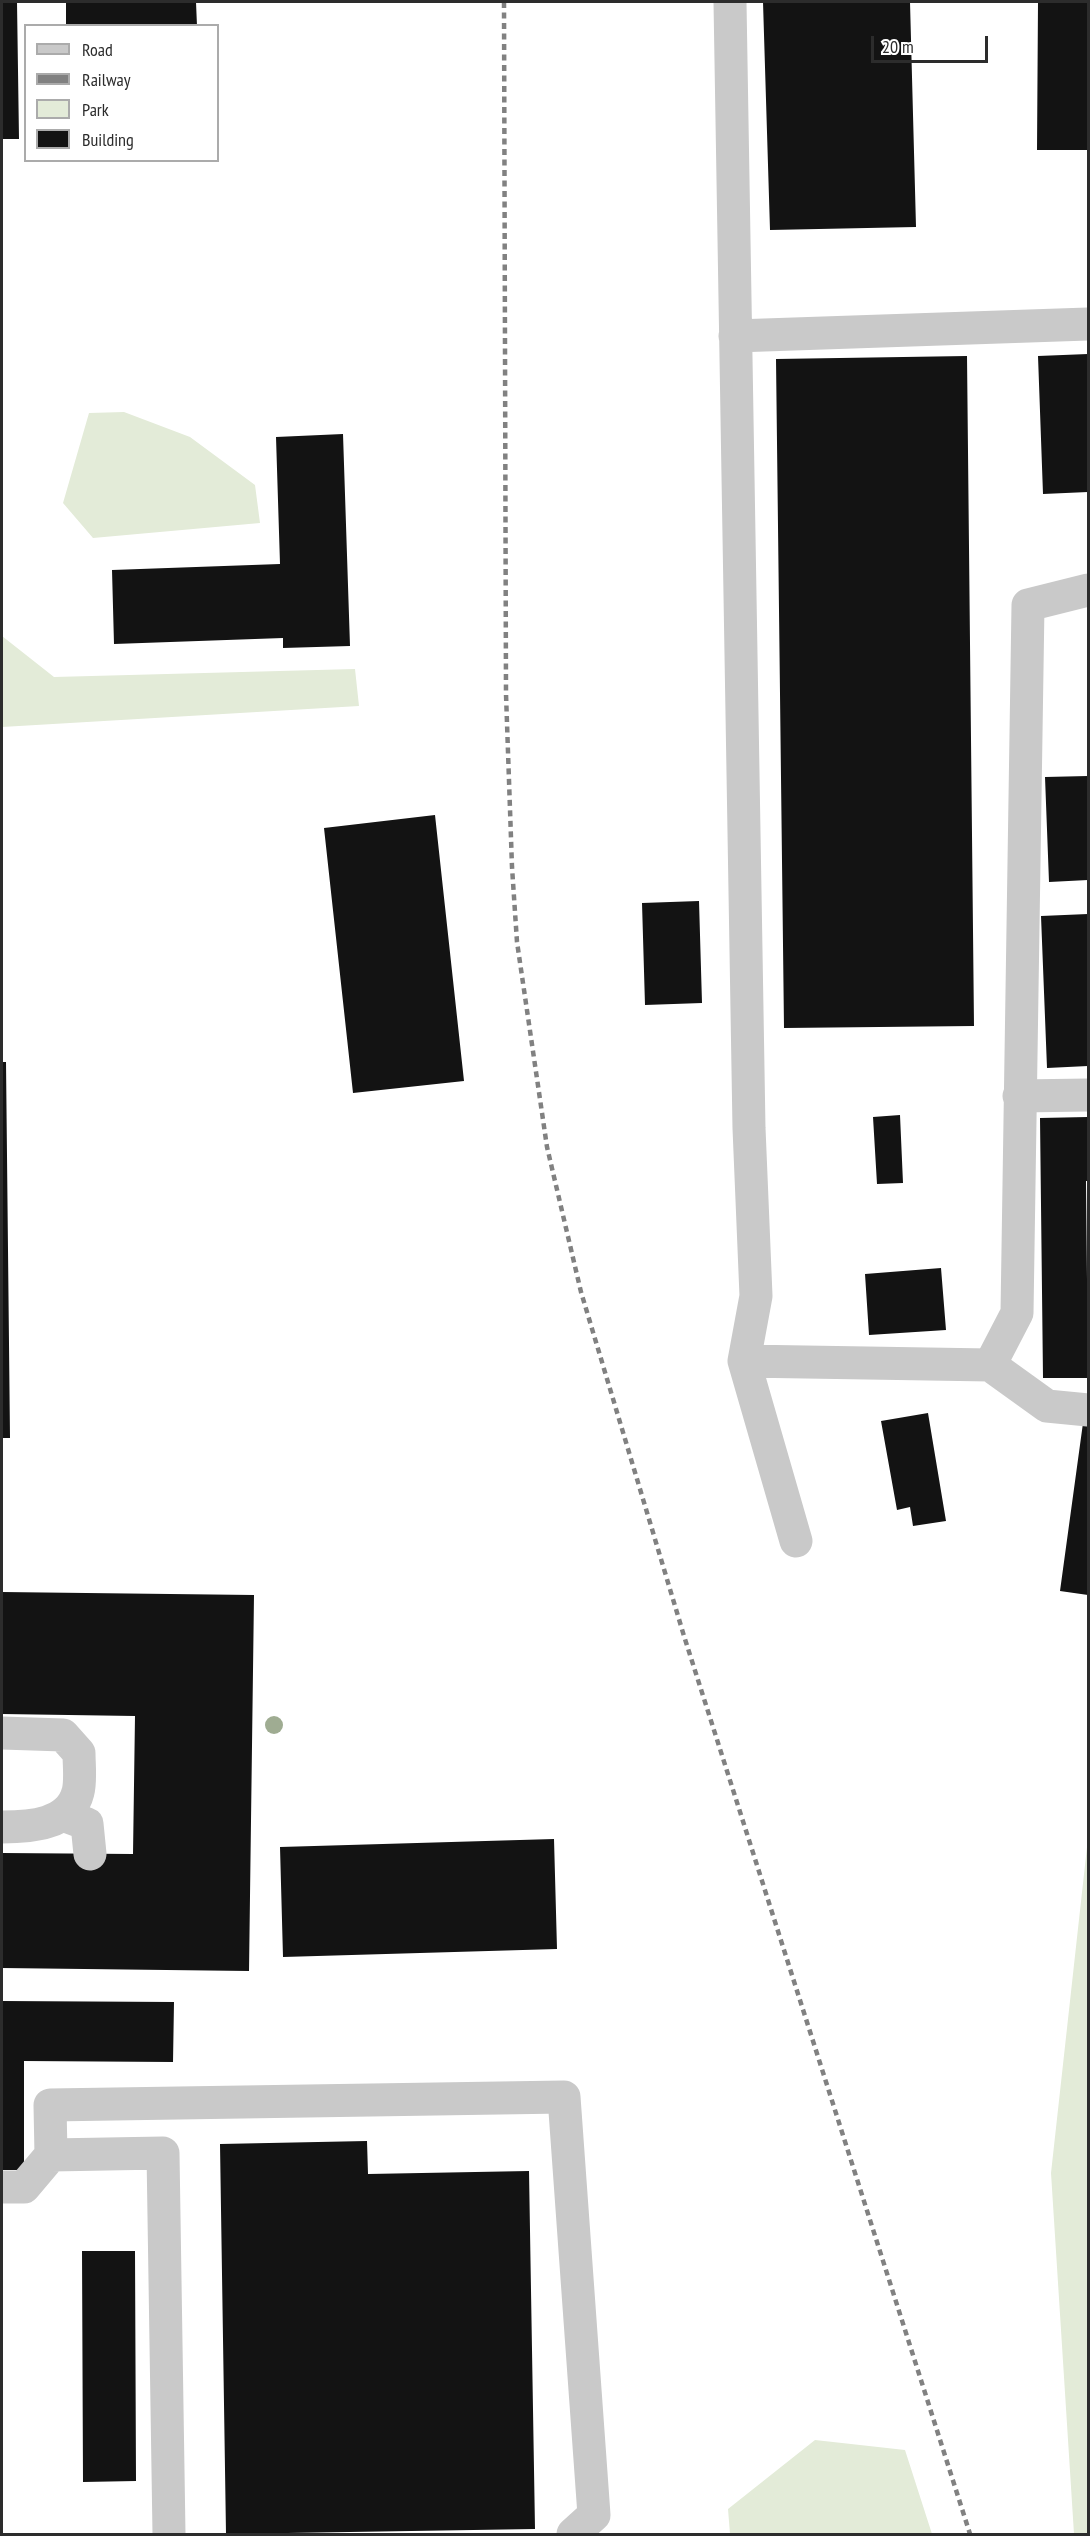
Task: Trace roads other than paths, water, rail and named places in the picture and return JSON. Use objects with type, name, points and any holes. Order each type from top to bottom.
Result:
[{"type":"lane","points":[[730,2],[749,1128],[756,1296],[744,1361],[796,1541]]},
{"type":"lane","points":[[735,336],[1089,324]]},
{"type":"lane","points":[[990,1365],[1017,1313],[1028,605],[1089,590]]},
{"type":"lane","points":[[1019,1096],[1089,1095]]},
{"type":"lane","points":[[744,1361],[990,1365],[1047,1406],[1089,1410]]},
{"type":"lane","points":[[2,1733],[63,1735],[79,1753],[78,1793],[63,1815],[32,1827],[2,1827]]},
{"type":"lane","points":[[63,1815],[87,1824],[90,1854]]},
{"type":"lane","points":[[2,2187],[24,2187],[51,2155],[51,2105],[564,2097],[594,2515],[573,2535]]},
{"type":"lane","points":[[51,2155],[163,2153],[169,2535]]},
{"type":"railway","points":[[504,2],[506,694],[512,867],[517,942],[547,1147],[581,1292],[684,1636],[970,2534]]}]
